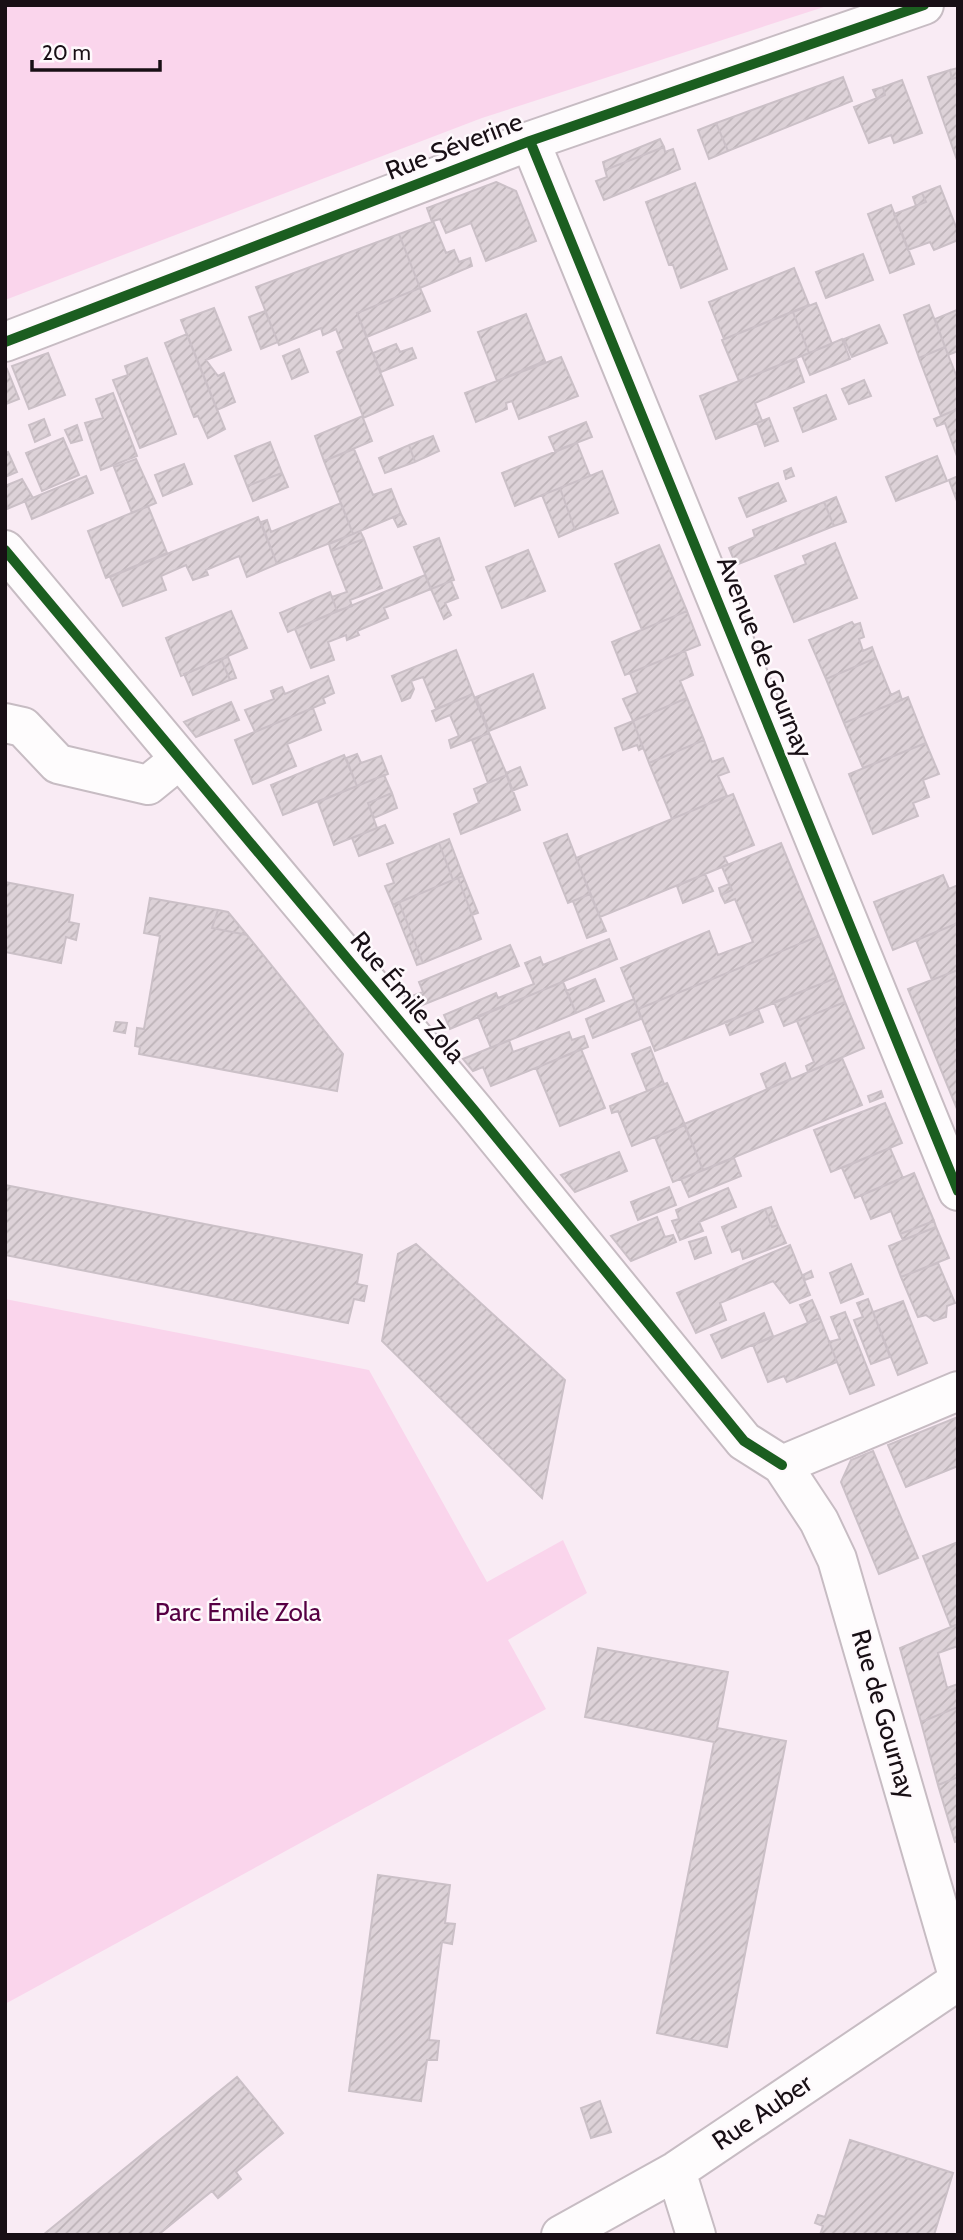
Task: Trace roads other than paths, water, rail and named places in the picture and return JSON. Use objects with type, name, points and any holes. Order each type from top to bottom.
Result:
[{"type":"street","name":"Rue Séverine","points":[[5,342],[530,141],[924,5]]},
{"type":"street","name":"Avenue de Gournay","points":[[530,141],[958,1191]]},
{"type":"street","name":"Rue Émile Zola","points":[[5,550],[744,1441],[782,1465]]},
{"type":"street","points":[[5,723],[23,726],[58,764],[148,785],[180,759]]},
{"type":"street","points":[[782,1465],[958,1391]]},
{"type":"street","name":"Rue de Gournay","points":[[782,1465],[819,1521],[837,1559],[958,1976]]},
{"type":"street","name":"Rue Auber","points":[[561,2235],[676,2171],[958,1981]]},
{"type":"street","points":[[676,2171],[696,2235]]},
{"type":"park label","name":"Parc Émile Zola","points":[[238,1612]]}]
